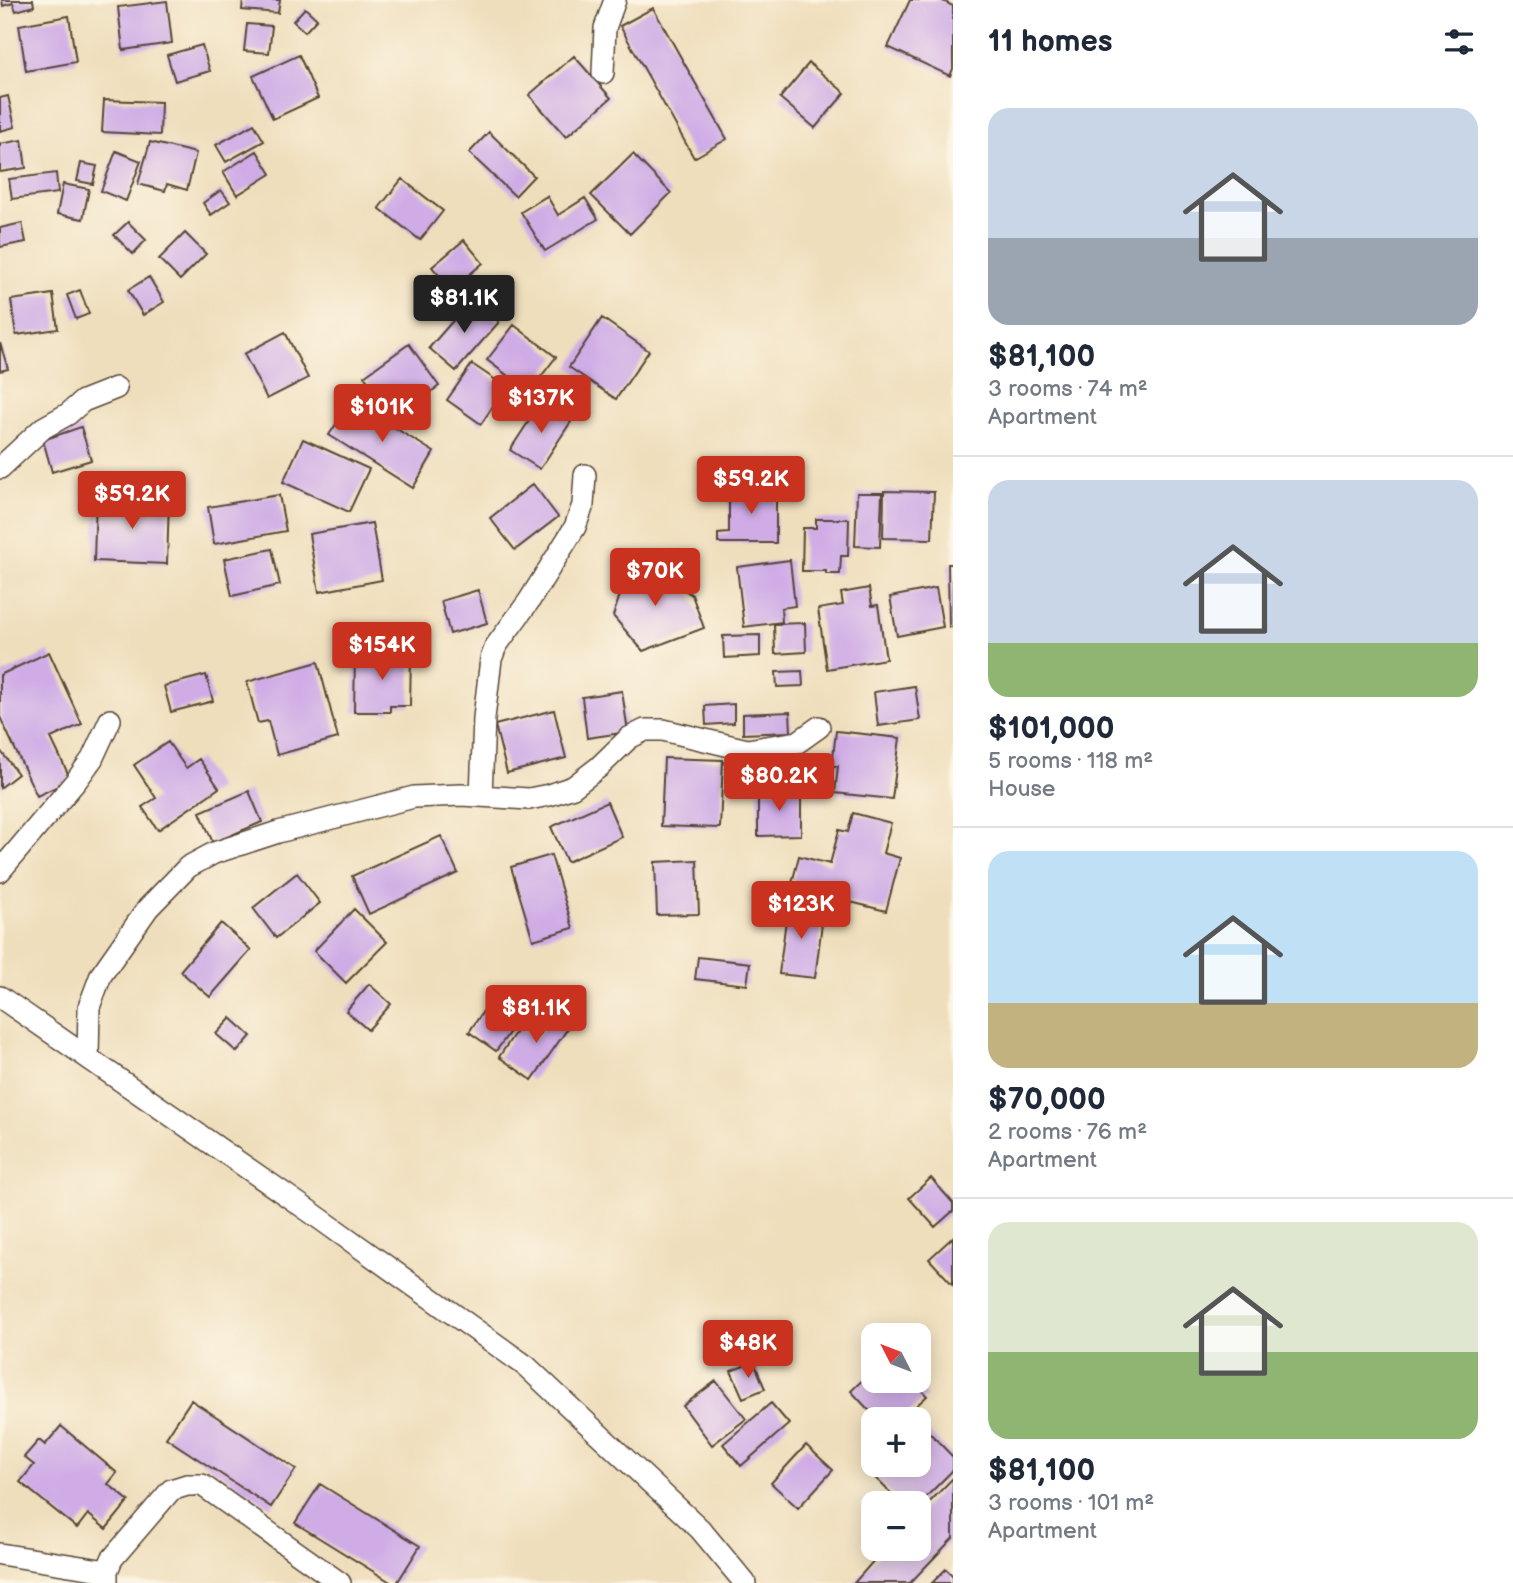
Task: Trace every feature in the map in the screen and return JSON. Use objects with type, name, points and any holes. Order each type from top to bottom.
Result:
[{"type":"street","points":[[603,73],[605,28],[615,0]]},
{"type":"street","points":[[0,468],[43,428],[68,414],[83,401],[116,388]]},
{"type":"street","points":[[481,796],[484,718],[491,659],[496,646],[529,601],[575,527],[583,505],[585,475]]},
{"type":"street","points":[[0,871],[76,781],[92,759],[110,720]]},
{"type":"street","points":[[88,1058],[89,1007],[101,975],[148,908],[188,867],[214,853],[278,832],[414,797],[481,796],[529,799],[573,787],[629,738],[645,730],[663,730],[747,750],[798,741],[819,727]]},
{"type":"street","points":[[0,998],[312,1213],[526,1366],[700,1529],[745,1583]]},
{"type":"street","points":[[0,1554],[107,1577],[112,1559],[171,1490],[187,1485],[202,1485],[340,1583]]},
{"type":"building","points":[[2,0],[33,0],[34,6],[16,11],[13,3],[3,6]]},
{"type":"building","points":[[243,0],[280,0],[278,13],[242,10]]},
{"type":"building","points":[[910,0],[941,0],[953,6],[953,69],[950,76],[888,47]]},
{"type":"building","points":[[167,1],[172,43],[123,50],[118,7]]},
{"type":"building","points":[[305,8],[317,19],[305,32],[293,21]]},
{"type":"building","points":[[653,8],[727,139],[694,158],[620,26]]},
{"type":"building","points":[[69,16],[76,62],[26,71],[19,25]]},
{"type":"building","points":[[247,24],[272,26],[269,53],[244,51]]},
{"type":"building","points":[[202,45],[210,71],[175,81],[167,55]]},
{"type":"building","points":[[299,55],[318,98],[273,119],[253,76]]},
{"type":"building","points":[[574,56],[611,98],[566,137],[529,95]]},
{"type":"building","points":[[809,63],[845,93],[815,128],[780,98]]},
{"type":"building","points":[[8,96],[15,127],[0,131],[0,98]]},
{"type":"building","points":[[104,100],[161,102],[160,135],[102,132]]},
{"type":"building","points":[[254,124],[264,141],[226,162],[216,145]]},
{"type":"building","points":[[489,132],[534,176],[515,196],[469,153]]},
{"type":"building","points":[[22,140],[26,168],[0,172],[0,144]]},
{"type":"building","points":[[150,142],[196,153],[187,190],[167,184],[165,191],[138,184]]},
{"type":"building","points":[[116,151],[141,161],[126,201],[101,191]]},
{"type":"building","points":[[257,151],[271,174],[237,195],[223,172]]},
{"type":"building","points":[[633,154],[671,193],[630,234],[591,195]]},
{"type":"building","points":[[81,163],[97,166],[93,184],[77,181]]},
{"type":"building","points":[[56,173],[58,193],[12,199],[9,179]]},
{"type":"building","points":[[402,179],[443,211],[420,240],[379,208]]},
{"type":"building","points":[[63,184],[89,189],[83,219],[57,214]]},
{"type":"building","points":[[221,190],[230,202],[211,215],[203,203]]},
{"type":"building","points":[[547,196],[558,215],[585,198],[598,219],[545,251],[521,212]]},
{"type":"building","points":[[128,222],[146,240],[133,254],[114,235]]},
{"type":"building","points":[[22,223],[26,242],[0,247],[0,228]]},
{"type":"building","points":[[185,233],[206,254],[180,280],[159,259]]},
{"type":"building","points":[[464,240],[483,263],[451,290],[432,267]]},
{"type":"building","points":[[149,277],[164,302],[143,315],[128,290]]},
{"type":"building","points":[[80,290],[89,314],[76,319],[67,295]]},
{"type":"building","points":[[53,294],[58,329],[16,335],[11,300]]},
{"type":"building","points":[[472,299],[499,322],[456,371],[429,348]]},
{"type":"building","points":[[602,318],[649,351],[616,399],[569,367]]},
{"type":"building","points":[[514,325],[556,357],[529,392],[487,360]]},
{"type":"building","points":[[285,332],[308,378],[267,399],[244,354]]},
{"type":"building","points":[[0,343],[8,369],[0,371]]},
{"type":"building","points":[[409,344],[439,386],[394,418],[364,376]]},
{"type":"building","points":[[472,364],[506,387],[481,424],[447,400]]},
{"type":"building","points":[[351,401],[434,452],[413,488],[329,435]]},
{"type":"building","points":[[542,401],[572,420],[540,469],[510,450]]},
{"type":"building","points":[[81,427],[91,460],[52,472],[43,440]]},
{"type":"building","points":[[303,439],[369,469],[349,512],[283,482]]},
{"type":"building","points":[[533,484],[558,517],[515,550],[490,518]]},
{"type":"building","points":[[776,487],[776,543],[718,543],[718,534],[729,533],[729,488]]},
{"type":"building","points":[[884,491],[934,492],[932,539],[883,538]]},
{"type":"building","points":[[857,493],[882,493],[880,547],[855,546]]},
{"type":"building","points":[[279,495],[286,531],[214,544],[208,507]]},
{"type":"building","points":[[96,498],[169,500],[167,564],[94,561]]},
{"type":"building","points":[[816,519],[849,519],[848,556],[841,556],[840,574],[802,571],[803,528],[816,528]]},
{"type":"building","points":[[372,523],[382,580],[319,592],[309,534]]},
{"type":"building","points":[[272,549],[280,585],[232,596],[224,559]]},
{"type":"building","points":[[633,556],[692,595],[704,628],[643,651],[613,616]]},
{"type":"building","points":[[790,560],[795,606],[781,608],[782,622],[744,627],[737,567]]},
{"type":"building","points":[[948,564],[953,564],[953,627],[949,627]]},
{"type":"building","points":[[869,588],[872,606],[878,605],[886,659],[827,669],[818,609],[843,605],[841,593]]},
{"type":"building","points":[[936,588],[943,627],[897,636],[890,597]]},
{"type":"building","points":[[478,590],[487,623],[450,634],[441,601]]},
{"type":"building","points":[[805,623],[806,652],[775,654],[774,624]]},
{"type":"building","points":[[760,635],[760,656],[724,658],[723,636]]},
{"type":"building","points":[[49,652],[82,724],[51,738],[71,780],[37,796],[0,717],[0,675]]},
{"type":"building","points":[[355,654],[411,654],[410,706],[390,706],[390,712],[354,712]]},
{"type":"building","points":[[318,662],[338,738],[277,755],[268,721],[258,723],[247,682]]},
{"type":"building","points":[[802,671],[803,686],[777,687],[776,672]]},
{"type":"building","points":[[206,675],[213,701],[171,712],[164,686]]},
{"type":"building","points":[[915,686],[920,720],[878,726],[874,692]]},
{"type":"building","points":[[622,691],[628,732],[587,738],[582,697]]},
{"type":"building","points":[[734,704],[734,723],[706,725],[705,706]]},
{"type":"building","points":[[554,710],[566,758],[507,773],[495,725]]},
{"type":"building","points":[[790,712],[791,732],[743,734],[743,714]]},
{"type":"building","points":[[836,731],[900,738],[892,799],[835,793],[838,766],[832,766]]},
{"type":"building","points":[[168,742],[186,768],[199,759],[219,788],[158,830],[142,807],[156,798],[134,765]]},
{"type":"building","points":[[0,750],[18,774],[0,788]]},
{"type":"building","points":[[664,758],[723,760],[720,828],[661,826]]},
{"type":"building","points":[[758,790],[801,790],[801,835],[758,836]]},
{"type":"building","points":[[249,791],[262,822],[213,843],[200,812]]},
{"type":"building","points":[[607,802],[622,837],[567,862],[551,827]]},
{"type":"building","points":[[853,813],[891,823],[883,853],[900,858],[886,911],[791,887],[799,856],[830,864],[839,830],[848,832]]},
{"type":"building","points":[[441,836],[458,873],[369,914],[352,876]]},
{"type":"building","points":[[551,855],[573,928],[533,940],[511,867]]},
{"type":"building","points":[[697,860],[699,914],[657,915],[655,862]]},
{"type":"building","points":[[297,873],[320,903],[276,938],[253,908]]},
{"type":"building","points":[[788,904],[824,908],[815,978],[779,974]]},
{"type":"building","points":[[354,909],[387,942],[346,983],[314,951]]},
{"type":"building","points":[[221,923],[251,950],[210,997],[180,971]]},
{"type":"building","points":[[698,957],[750,963],[747,985],[695,979]]},
{"type":"building","points":[[369,984],[391,1004],[368,1030],[346,1011]]},
{"type":"building","points":[[486,1007],[514,1026],[496,1051],[469,1032]]},
{"type":"building","points":[[559,1007],[575,1018],[532,1080],[499,1057],[519,1027],[536,1039]]},
{"type":"building","points":[[231,1018],[251,1036],[237,1052],[216,1034]]},
{"type":"building","points":[[931,1178],[953,1203],[953,1211],[935,1227],[909,1198]]},
{"type":"building","points":[[953,1237],[953,1285],[929,1259]]},
{"type":"building","points":[[754,1362],[765,1389],[743,1398],[731,1371]]},
{"type":"building","points":[[716,1381],[746,1419],[712,1445],[683,1406]]},
{"type":"building","points":[[861,1381],[861,1393],[924,1393],[927,1396],[915,1407],[866,1407],[851,1391]]},
{"type":"building","points":[[191,1400],[296,1469],[271,1507],[166,1438]]},
{"type":"building","points":[[771,1403],[789,1424],[741,1466],[723,1444]]},
{"type":"building","points":[[61,1426],[117,1473],[108,1484],[129,1501],[106,1529],[88,1514],[77,1528],[20,1482],[34,1465],[24,1457],[39,1440],[45,1445]]},
{"type":"building","points":[[931,1434],[953,1457],[953,1470],[931,1492],[889,1491],[874,1477],[931,1477]]},
{"type":"building","points":[[806,1445],[833,1470],[798,1508],[771,1483]]},
{"type":"building","points":[[953,1478],[953,1538],[910,1583],[854,1583],[873,1561],[931,1561],[931,1501]]},
{"type":"building","points":[[320,1484],[420,1546],[397,1583],[392,1583],[295,1523]]},
{"type":"building","points":[[946,1569],[953,1576],[953,1583],[932,1583]]}]
